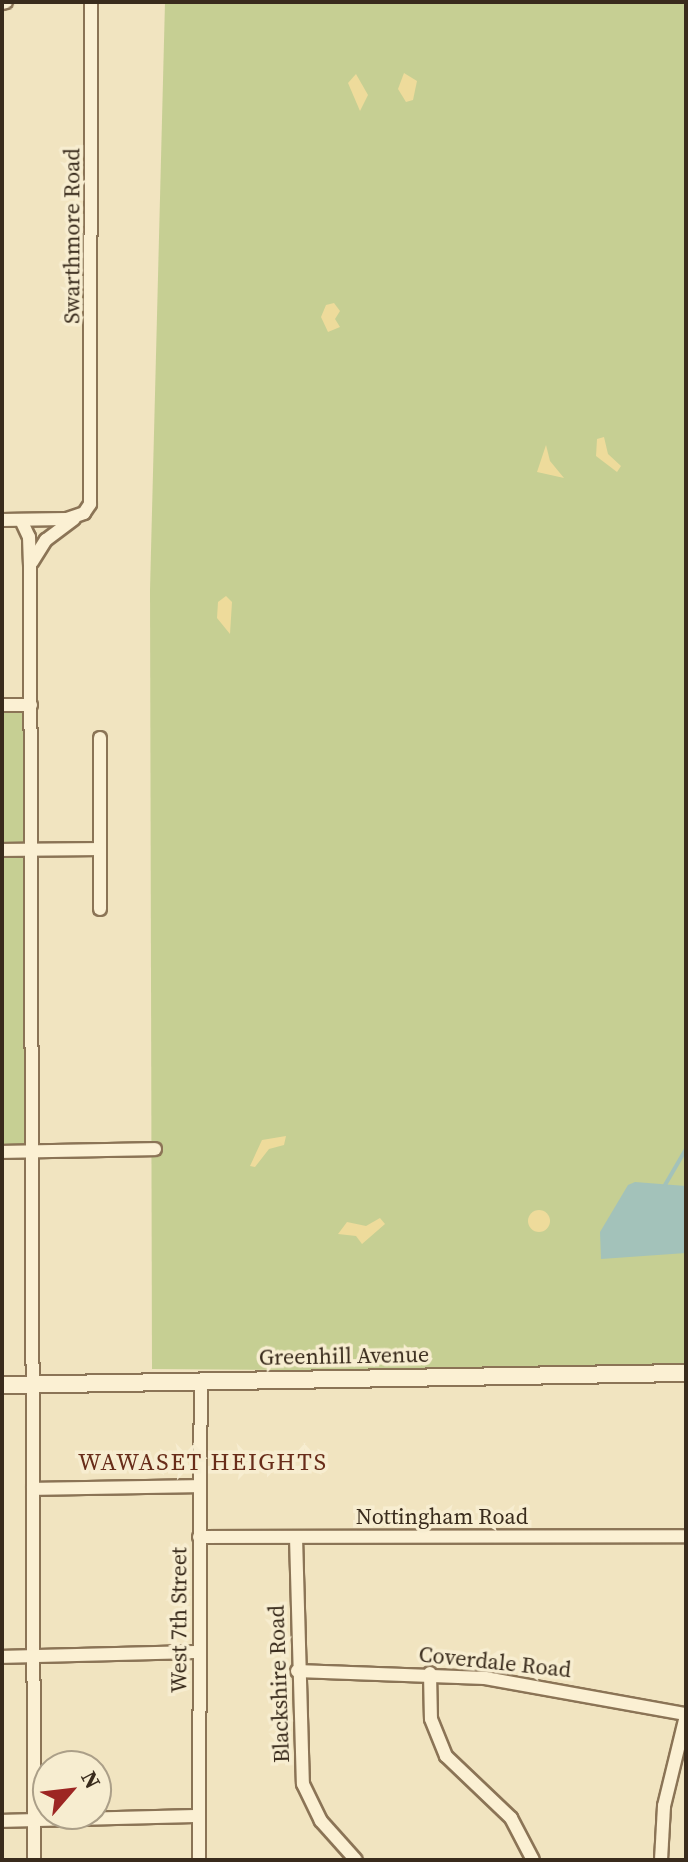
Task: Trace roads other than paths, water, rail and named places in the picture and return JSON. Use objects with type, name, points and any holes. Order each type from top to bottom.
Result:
[{"type":"street","name":"Swarthmore Road","points":[[76,517],[90,504],[93,470],[91,2]]},
{"type":"street","points":[[2,520],[76,517]]},
{"type":"street","points":[[30,565],[46,540],[76,517]]},
{"type":"street","points":[[21,520],[29,537],[30,565],[34,1750]]},
{"type":"street","points":[[2,705],[31,705]]},
{"type":"street","points":[[100,738],[97,849],[100,909]]},
{"type":"street","points":[[2,850],[97,849]]},
{"type":"street","points":[[2,1152],[155,1149]]},
{"type":"street","name":"Greenhill Avenue","points":[[2,1385],[686,1373]]},
{"type":"street","name":"West 7th Street","points":[[199,1860],[201,1381]]},
{"type":"street","points":[[33,1489],[199,1486]]},
{"type":"street","name":"Nottingham Road","points":[[199,1537],[686,1536]]},
{"type":"street","name":"Blackshire Road","points":[[296,1537],[297,1671],[303,1784],[321,1821],[354,1859]]},
{"type":"street","points":[[2,1657],[199,1652]]},
{"type":"street","name":"Coverdale Road","points":[[297,1671],[430,1673],[563,1688],[686,1715]]},
{"type":"street","points":[[430,1673],[431,1719],[446,1756],[511,1818],[533,1860]]},
{"type":"street","points":[[661,1860],[664,1806],[686,1715]]},
{"type":"street","points":[[112,1819],[199,1816]]},
{"type":"street","points":[[2,1821],[32,1821]]},
{"type":"street","points":[[34,1830],[34,1860]]},
{"type":"water","points":[[635,1182],[686,1186],[686,1253],[601,1259],[600,1232],[628,1185]]},
{"type":"waterway","points":[[665,1185],[686,1149]]},
{"type":"district","name":"WAWASET HEIGHTS","points":[[203,1462]]}]
